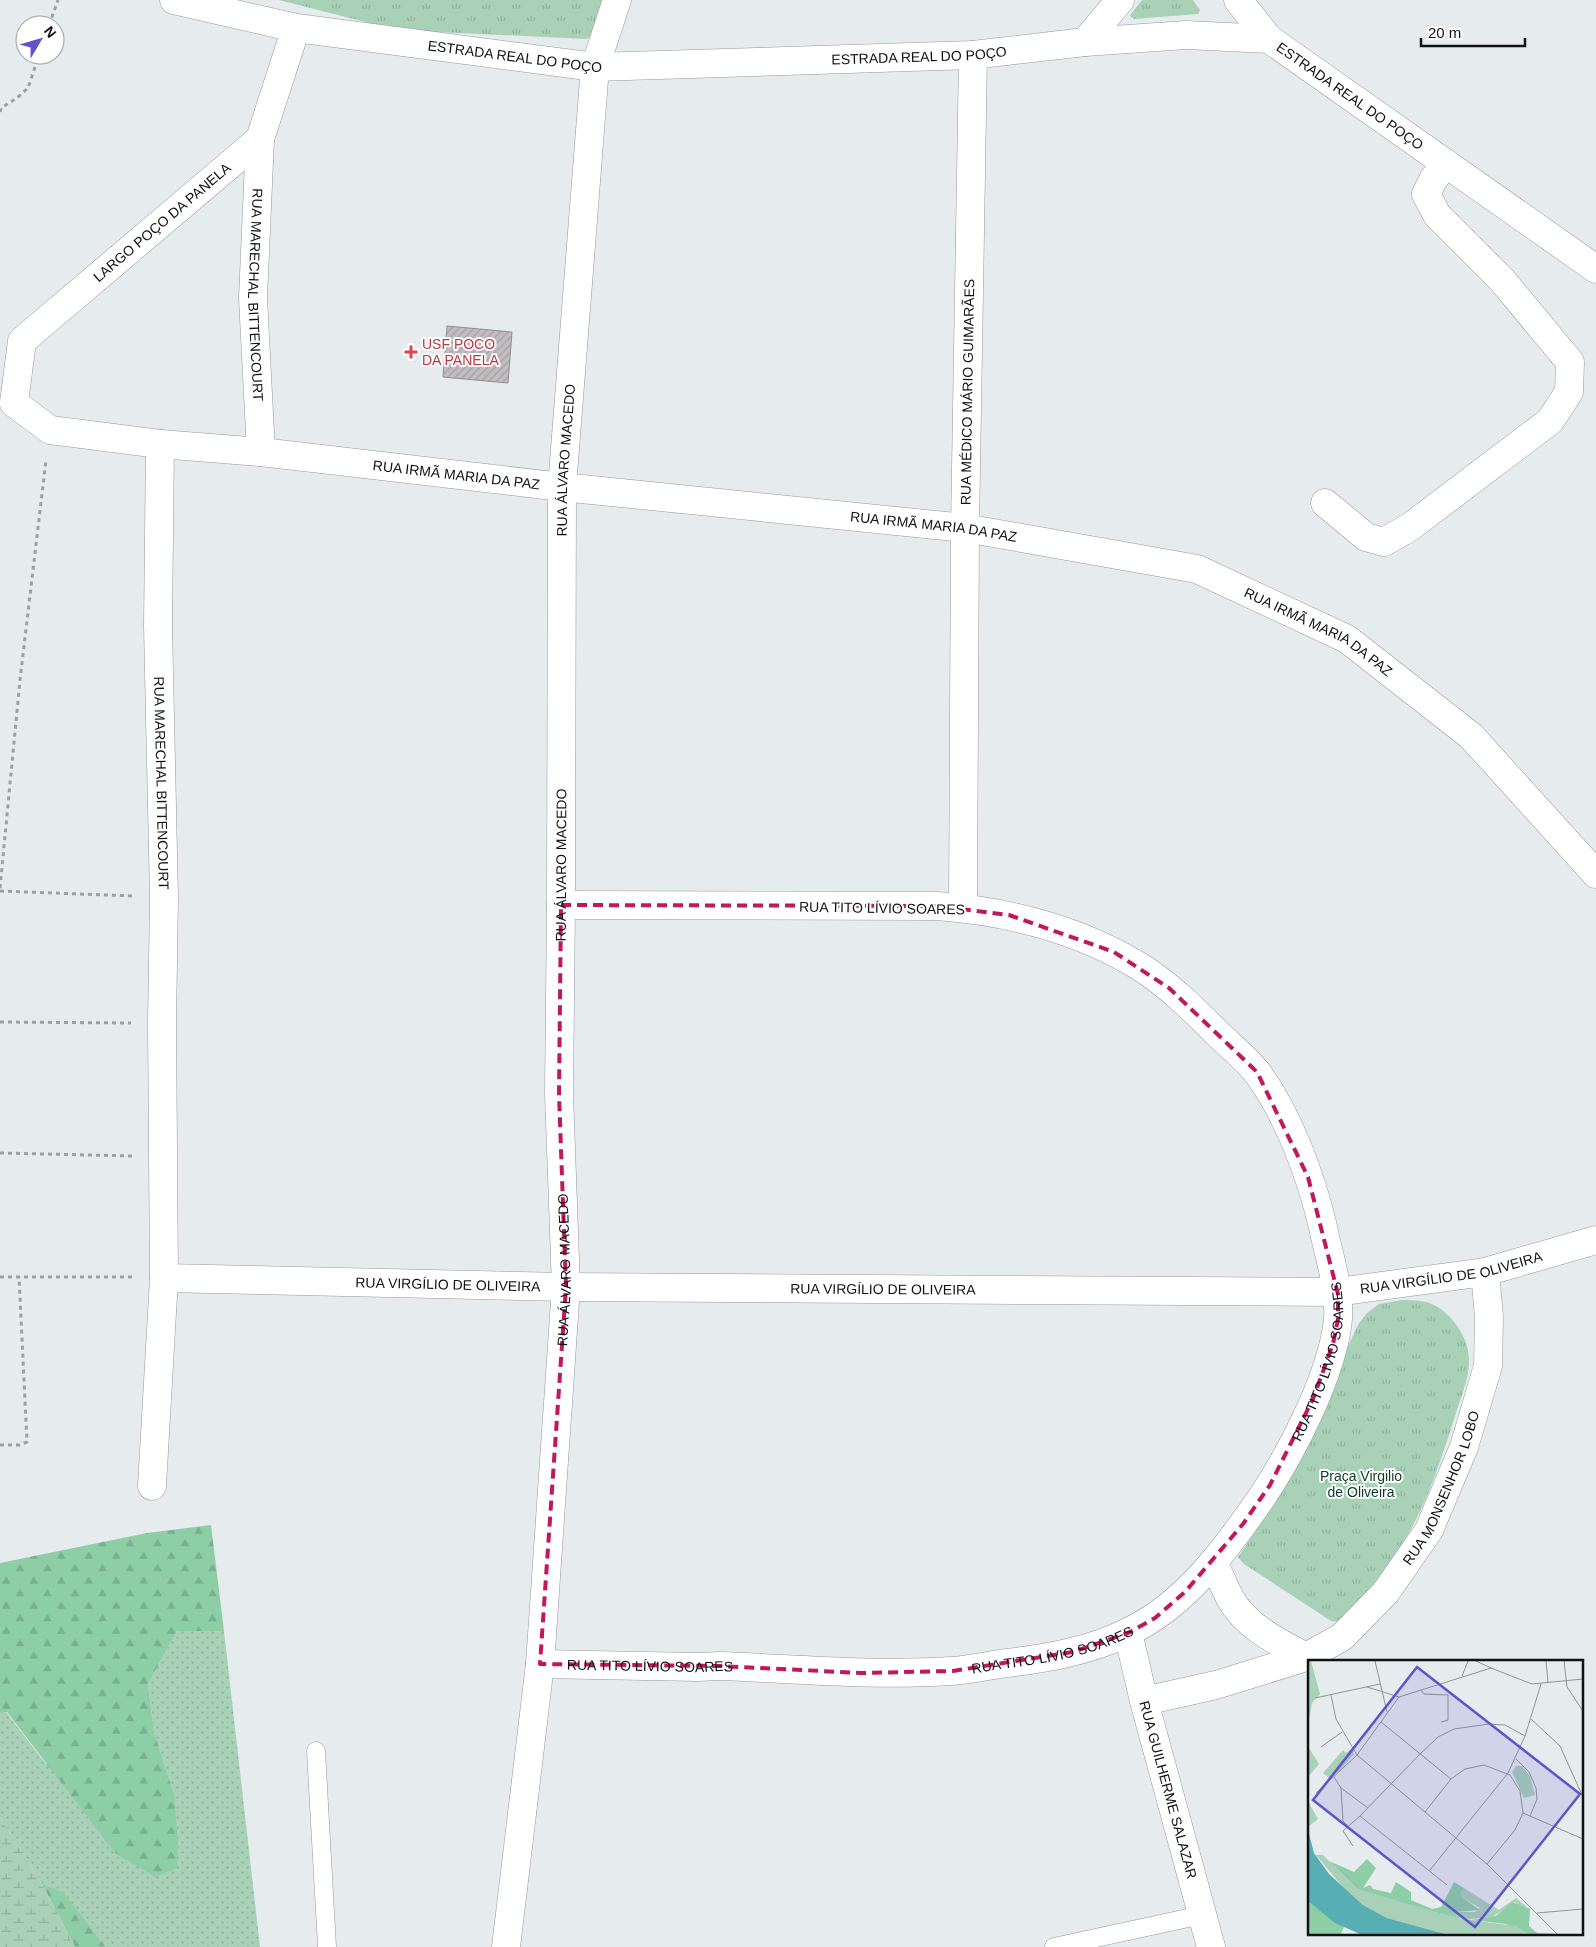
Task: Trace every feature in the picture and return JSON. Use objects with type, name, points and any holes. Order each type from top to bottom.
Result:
[{"type":"street","name":"ESTRADA REAL DO POÇO","points":[[174,0],[296,28],[595,67],[973,55],[1085,42],[1186,35],[1269,40],[1596,269]]},
{"type":"street","name":"RUA ÁLVARO MACEDO","points":[[506,1947],[540,1664],[566,1287],[559,1094],[562,487],[595,67],[617,0]]},
{"type":"street","points":[[1085,42],[1120,0]]},
{"type":"street","points":[[1238,0],[1269,40]]},
{"type":"street","points":[[260,139],[296,28]]},
{"type":"street","name":"RUA MÉDICO MÁRIO GUIMARÃES","points":[[963,908],[965,528],[973,55]]},
{"type":"street","name":"LARGO POÇO DA PANELA","points":[[7,403],[11,338],[260,139]]},
{"type":"street","name":"RUA MARECHAL BITTENCOURT","points":[[260,139],[253,298],[261,452]]},
{"type":"street","points":[[1325,503],[1366,537],[1384,542],[1410,527],[1550,422],[1569,392],[1570,362],[1502,280],[1437,215],[1426,194],[1434,178],[1447,164]]},
{"type":"street","points":[[7,403],[50,430],[160,444]]},
{"type":"street","name":"RUA MARECHAL BITTENCOURT","points":[[152,1486],[164,1278],[162,1023],[164,898],[158,626],[160,444]]},
{"type":"street","name":"RUA IRMÃ MARIA DA PAZ","points":[[160,444],[261,452],[562,487],[965,528],[1197,569],[1347,639],[1471,736],[1596,874]]},
{"type":"street","name":"RUA TITO LÍVIO SOARES","points":[[540,1664],[720,1666],[861,1673],[952,1671],[1073,1652],[1128,1633],[1155,1618],[1185,1592],[1213,1562],[1243,1524],[1270,1485],[1298,1434],[1313,1399],[1333,1344],[1338,1319],[1337,1292],[1320,1214],[1308,1177],[1281,1114],[1257,1072],[1169,988],[1143,968],[1114,952],[1085,939],[1010,915],[963,908],[937,906],[561,905]]},
{"type":"street","name":"RUA VIRGÍLIO DE OLIVEIRA","points":[[164,1278],[566,1287],[1337,1292],[1485,1272],[1596,1240]]},
{"type":"street","name":"RUA MONSENHOR LOBO","points":[[1144,1701],[1216,1685],[1306,1657],[1342,1637],[1386,1592],[1429,1530],[1464,1447],[1488,1366],[1489,1317],[1485,1272]]},
{"type":"street","points":[[1213,1562],[1230,1599],[1248,1620],[1269,1637],[1306,1657]]},
{"type":"street","name":"RUA GUILHERME SALAZAR","points":[[1128,1633],[1144,1701],[1211,1947]]},
{"type":"lane","points":[[316,1751],[326,1947]]},
{"type":"lane","points":[[1054,1947],[1202,1915]]},
{"type":"path","points":[[53,15],[58,0]]},
{"type":"path","points":[[0,112],[1,108],[28,88],[36,65]]},
{"type":"path","points":[[50,430],[20,680],[0,889],[164,898]]},
{"type":"path","points":[[0,1022],[162,1023]]},
{"type":"path","points":[[0,1153],[163,1157]]},
{"type":"path","points":[[0,1445],[19,1445],[26,1442],[18,1277]]},
{"type":"path","points":[[0,1278],[164,1278]]},
{"type":"highlighted area","points":[[561,905],[937,906],[1009,915],[1114,952],[1169,988],[1257,1072],[1308,1177],[1338,1294],[1338,1319],[1333,1344],[1313,1399],[1270,1485],[1243,1524],[1185,1592],[1155,1618],[1128,1633],[1073,1652],[953,1671],[861,1673],[720,1666],[540,1664],[566,1287],[559,1094]]},
{"type":"green space","points":[[279,0],[609,0],[592,37],[586,39],[397,30]]},
{"type":"green space","points":[[1142,0],[1193,0],[1200,10],[1198,14],[1134,19],[1130,16]]},
{"type":"green space","name":"Praça Virgilio de Oliveira","points":[[1402,1300],[1429,1303],[1437,1306],[1451,1318],[1461,1333],[1468,1350],[1469,1365],[1467,1379],[1435,1476],[1407,1536],[1376,1581],[1358,1602],[1339,1622],[1331,1621],[1244,1564],[1238,1557],[1282,1492],[1310,1442],[1340,1363],[1359,1323],[1367,1313],[1379,1304]]},
{"type":"green space","points":[[211,1525],[224,1631],[177,1631],[148,1684],[154,1732],[174,1794],[178,1844],[177,1868],[155,1877],[115,1853],[7,1712],[0,1713],[0,1563],[147,1533]]},
{"type":"green space","points":[[177,1631],[224,1631],[260,1947],[106,1947],[63,1893],[42,1884],[0,1817],[0,1713],[6,1712],[46,1764],[174,1794],[154,1732],[148,1684]]},
{"type":"green space","points":[[0,1817],[42,1884],[75,1947],[0,1947]]},
{"type":"green space","points":[[42,1884],[63,1892],[106,1947],[75,1947]]},
{"type":"building","points":[[447,326],[512,332],[508,383],[443,377]]},
{"type":"place","name":"USF POCO DA PANELA","points":[[411,352]]}]
